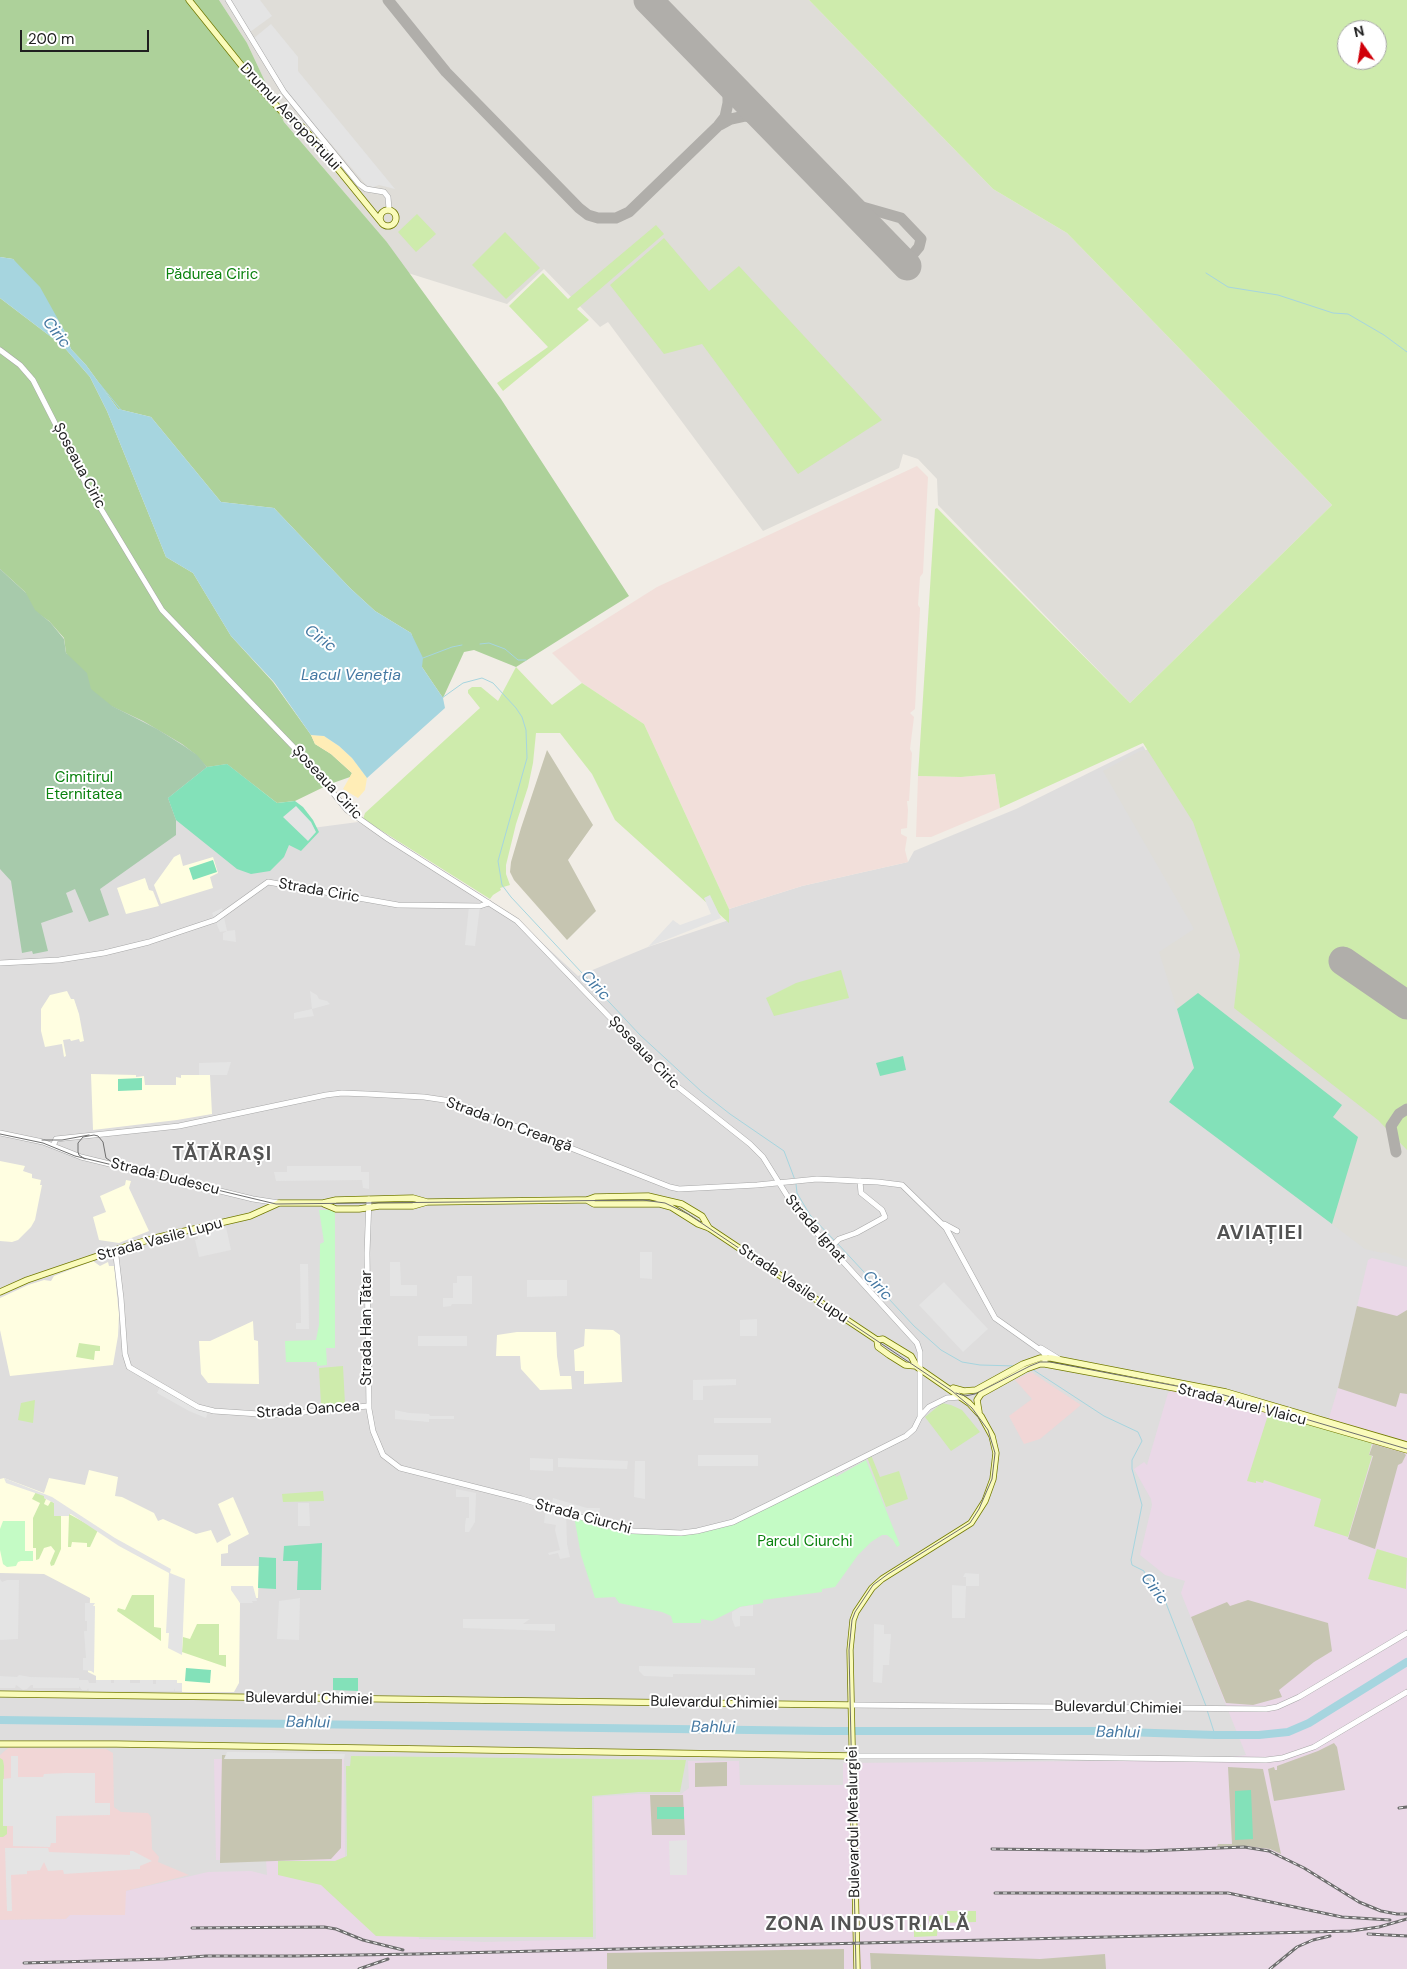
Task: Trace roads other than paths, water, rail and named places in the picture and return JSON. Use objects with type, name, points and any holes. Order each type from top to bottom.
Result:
[{"type":"main road","name":"Drumul Aeroportului","points":[[189,0],[258,86],[287,117],[306,131],[381,222]]},
{"type":"main road","points":[[371,210],[387,210],[396,215],[395,223],[388,226],[381,222],[380,213],[387,210]]},
{"type":"main road","name":"Strada Vasile Lupu","points":[[0,1292],[27,1280],[114,1251],[155,1238],[250,1216],[279,1203],[323,1203],[336,1200],[413,1198],[427,1202]]},
{"type":"main road","name":"Strada Vasile Lupu","points":[[323,1203],[336,1209],[414,1206],[427,1202],[587,1200],[594,1204],[660,1204],[671,1207],[698,1224],[709,1228],[877,1340],[883,1339],[911,1356],[919,1368]]},
{"type":"main road","name":"Strada Vasile Lupu","points":[[852,1705],[851,1633],[854,1616],[867,1595],[882,1579],[971,1523],[985,1501],[994,1474],[996,1453],[992,1436],[980,1416],[962,1397],[919,1368],[905,1365],[889,1355],[878,1347],[877,1340]]},
{"type":"main road","name":"Strada Aurel Vlaicu","points":[[980,1416],[977,1404],[978,1397],[981,1394],[1035,1362],[1063,1360],[1226,1392],[1407,1445]]},
{"type":"main road","name":"Strada Aurel Vlaicu","points":[[1045,1361],[1223,1397],[1407,1450]]},
{"type":"main road","name":"Strada Aurel Vlaicu","points":[[949,1388],[964,1391],[976,1390],[1013,1369],[1025,1367]]},
{"type":"main road","name":"Bulevardul Chimiei","points":[[0,1694],[852,1705]]},
{"type":"main road","name":"Bulevardul Metalurgiei","points":[[852,1705],[857,1969]]},
{"type":"main road","points":[[0,1744],[116,1744],[853,1756]]},
{"type":"street","points":[[228,0],[284,92],[359,184],[366,189],[384,192],[388,197],[387,210]]},
{"type":"street","name":"Șoseaua Ciric","points":[[0,350],[20,365],[33,380],[86,484],[162,610],[307,761],[339,801],[354,816],[524,927],[673,1083],[750,1144],[767,1163],[777,1183]]},
{"type":"street","name":"Strada Ciric","points":[[0,963],[47,961],[126,948],[209,922],[268,882],[398,905],[480,906],[489,903]]},
{"type":"street","name":"Strada Ion Creangă","points":[[41,1141],[179,1126],[326,1095],[342,1093],[374,1094],[424,1097],[451,1101],[670,1187],[688,1188],[838,1179],[902,1186]]},
{"type":"street","points":[[0,1133],[41,1141],[53,1146],[56,1139]]},
{"type":"street","name":"Strada Dudescu","points":[[53,1146],[86,1158],[253,1199],[279,1203]]},
{"type":"street","points":[[832,1246],[839,1239],[856,1233],[885,1218],[882,1210],[861,1193],[860,1181]]},
{"type":"street","name":"Strada Ignat","points":[[777,1183],[796,1210],[832,1246],[912,1335],[920,1352],[919,1368]]},
{"type":"street","name":"Strada Aurel Vlaicu","points":[[902,1186],[950,1234],[995,1318],[1043,1352],[1045,1361]]},
{"type":"street","name":"Strada Han Tătar","points":[[369,1199],[366,1253],[369,1339],[367,1346],[368,1406],[373,1431],[383,1455],[400,1468]]},
{"type":"street","points":[[942,1224],[957,1230]]},
{"type":"street","name":"Strada Oancea","points":[[114,1251],[123,1319],[124,1354],[129,1367],[198,1406],[214,1412],[274,1415],[368,1406]]},
{"type":"street","points":[[1035,1362],[1039,1354],[1036,1347]]},
{"type":"street","name":"Strada Aurel Vlaicu","points":[[1036,1347],[1042,1348],[1063,1360]]},
{"type":"street","points":[[919,1368],[920,1417]]},
{"type":"street","points":[[947,1398],[949,1388]]},
{"type":"street","name":"Strada Ciurchi","points":[[400,1468],[633,1531],[681,1534],[733,1522],[789,1495],[906,1436],[914,1429],[920,1417],[929,1407],[947,1398],[962,1397]]},
{"type":"street","name":"Bulevardul Chimiei","points":[[852,1705],[1266,1709],[1286,1704],[1407,1633]]},
{"type":"street","points":[[853,1756],[1266,1760],[1282,1758],[1314,1747],[1407,1692]]},
{"type":"water","name":"Lacul Veneția","points":[[0,257],[13,259],[40,287],[64,330],[71,349],[86,365],[118,409],[151,417],[221,502],[274,508],[350,588],[375,611],[411,633],[423,658],[422,667],[443,698],[445,708],[367,778],[352,758],[339,746],[324,736],[311,735],[274,682],[231,636],[193,573],[166,557],[107,411],[90,377],[63,346],[0,298]]},
{"type":"waterway","points":[[1206,273],[1228,287],[1278,295],[1333,313],[1348,314],[1384,335],[1407,352]]},
{"type":"waterway","name":"Ciric","points":[[99,383],[122,411]]},
{"type":"waterway","points":[[480,644],[489,643],[505,649],[518,660],[526,660]]},
{"type":"waterway","points":[[423,658],[462,645]]},
{"type":"waterway","name":"Ciric","points":[[442,698],[463,683],[482,678],[493,683],[522,717],[526,730],[527,758],[498,861],[502,885],[511,897],[640,1035],[702,1092],[730,1114],[784,1151],[795,1180]]},
{"type":"waterway","name":"Ciric","points":[[796,1184],[797,1193],[810,1215],[835,1241]]},
{"type":"waterway","name":"Ciric","points":[[838,1244],[914,1326],[941,1350],[962,1362],[980,1365],[1015,1366]]},
{"type":"waterway","name":"Ciric","points":[[1032,1369],[1104,1416],[1138,1432],[1142,1441],[1132,1460],[1132,1469],[1142,1505],[1131,1560],[1132,1565],[1144,1571],[1145,1576],[1158,1588],[1164,1598],[1206,1706]]},
{"type":"waterway","name":"Bahlui","points":[[0,1720],[825,1731],[1094,1731],[1259,1735],[1288,1732],[1309,1723],[1407,1662]]},
{"type":"waterway","name":"Ciric","points":[[1207,1710],[1215,1735]]},
{"type":"tram line","points":[[0,1134],[43,1143],[75,1156],[276,1204],[643,1200],[665,1203],[688,1214],[952,1391],[972,1408],[988,1430],[995,1453],[992,1479],[979,1509],[970,1523],[873,1585],[855,1612],[852,1620],[849,1650],[856,1969]]},
{"type":"tram line","points":[[42,1140],[62,1140],[89,1135]]},
{"type":"tram line","points":[[85,1159],[79,1155],[78,1143],[83,1137],[94,1135],[98,1136],[103,1142],[106,1158],[115,1164]]},
{"type":"tram line","points":[[956,1393],[965,1396],[975,1394],[1030,1366],[1040,1362],[1050,1362],[1224,1395],[1407,1449]]},
{"type":"railway","points":[[1399,1808],[1407,1807]]},
{"type":"railway","points":[[992,1849],[1145,1851],[1244,1847],[1269,1851],[1304,1868],[1359,1902],[1381,1911],[1407,1914]]},
{"type":"railway","points":[[995,1893],[1228,1893],[1342,1917],[1390,1920]]},
{"type":"railway","points":[[24,1963],[206,1956],[417,1954],[1351,1931],[1379,1927],[1407,1919]]},
{"type":"railway","points":[[192,1928],[324,1927],[336,1929],[363,1940],[403,1950]]},
{"type":"railway","points":[[1368,1934],[1407,1936]]},
{"type":"railway","points":[[1270,1969],[1297,1947],[1313,1940],[1330,1936]]},
{"type":"railway","points":[[359,1969],[388,1959]]},
{"type":"district","name":"TĂTĂRAȘI","points":[[222,1155]]},
{"type":"district","name":"AVIAȚIEI","points":[[1260,1234]]},
{"type":"district","name":"ZONA INDUSTRIALĂ","points":[[868,1925]]},
{"type":"park label","name":"Pădurea Ciric","points":[[212,275]]},
{"type":"park label","name":"Cimitirul Eternitatea","points":[[84,786]]},
{"type":"park label","name":"Parcul Ciurchi","points":[[805,1542]]}]
